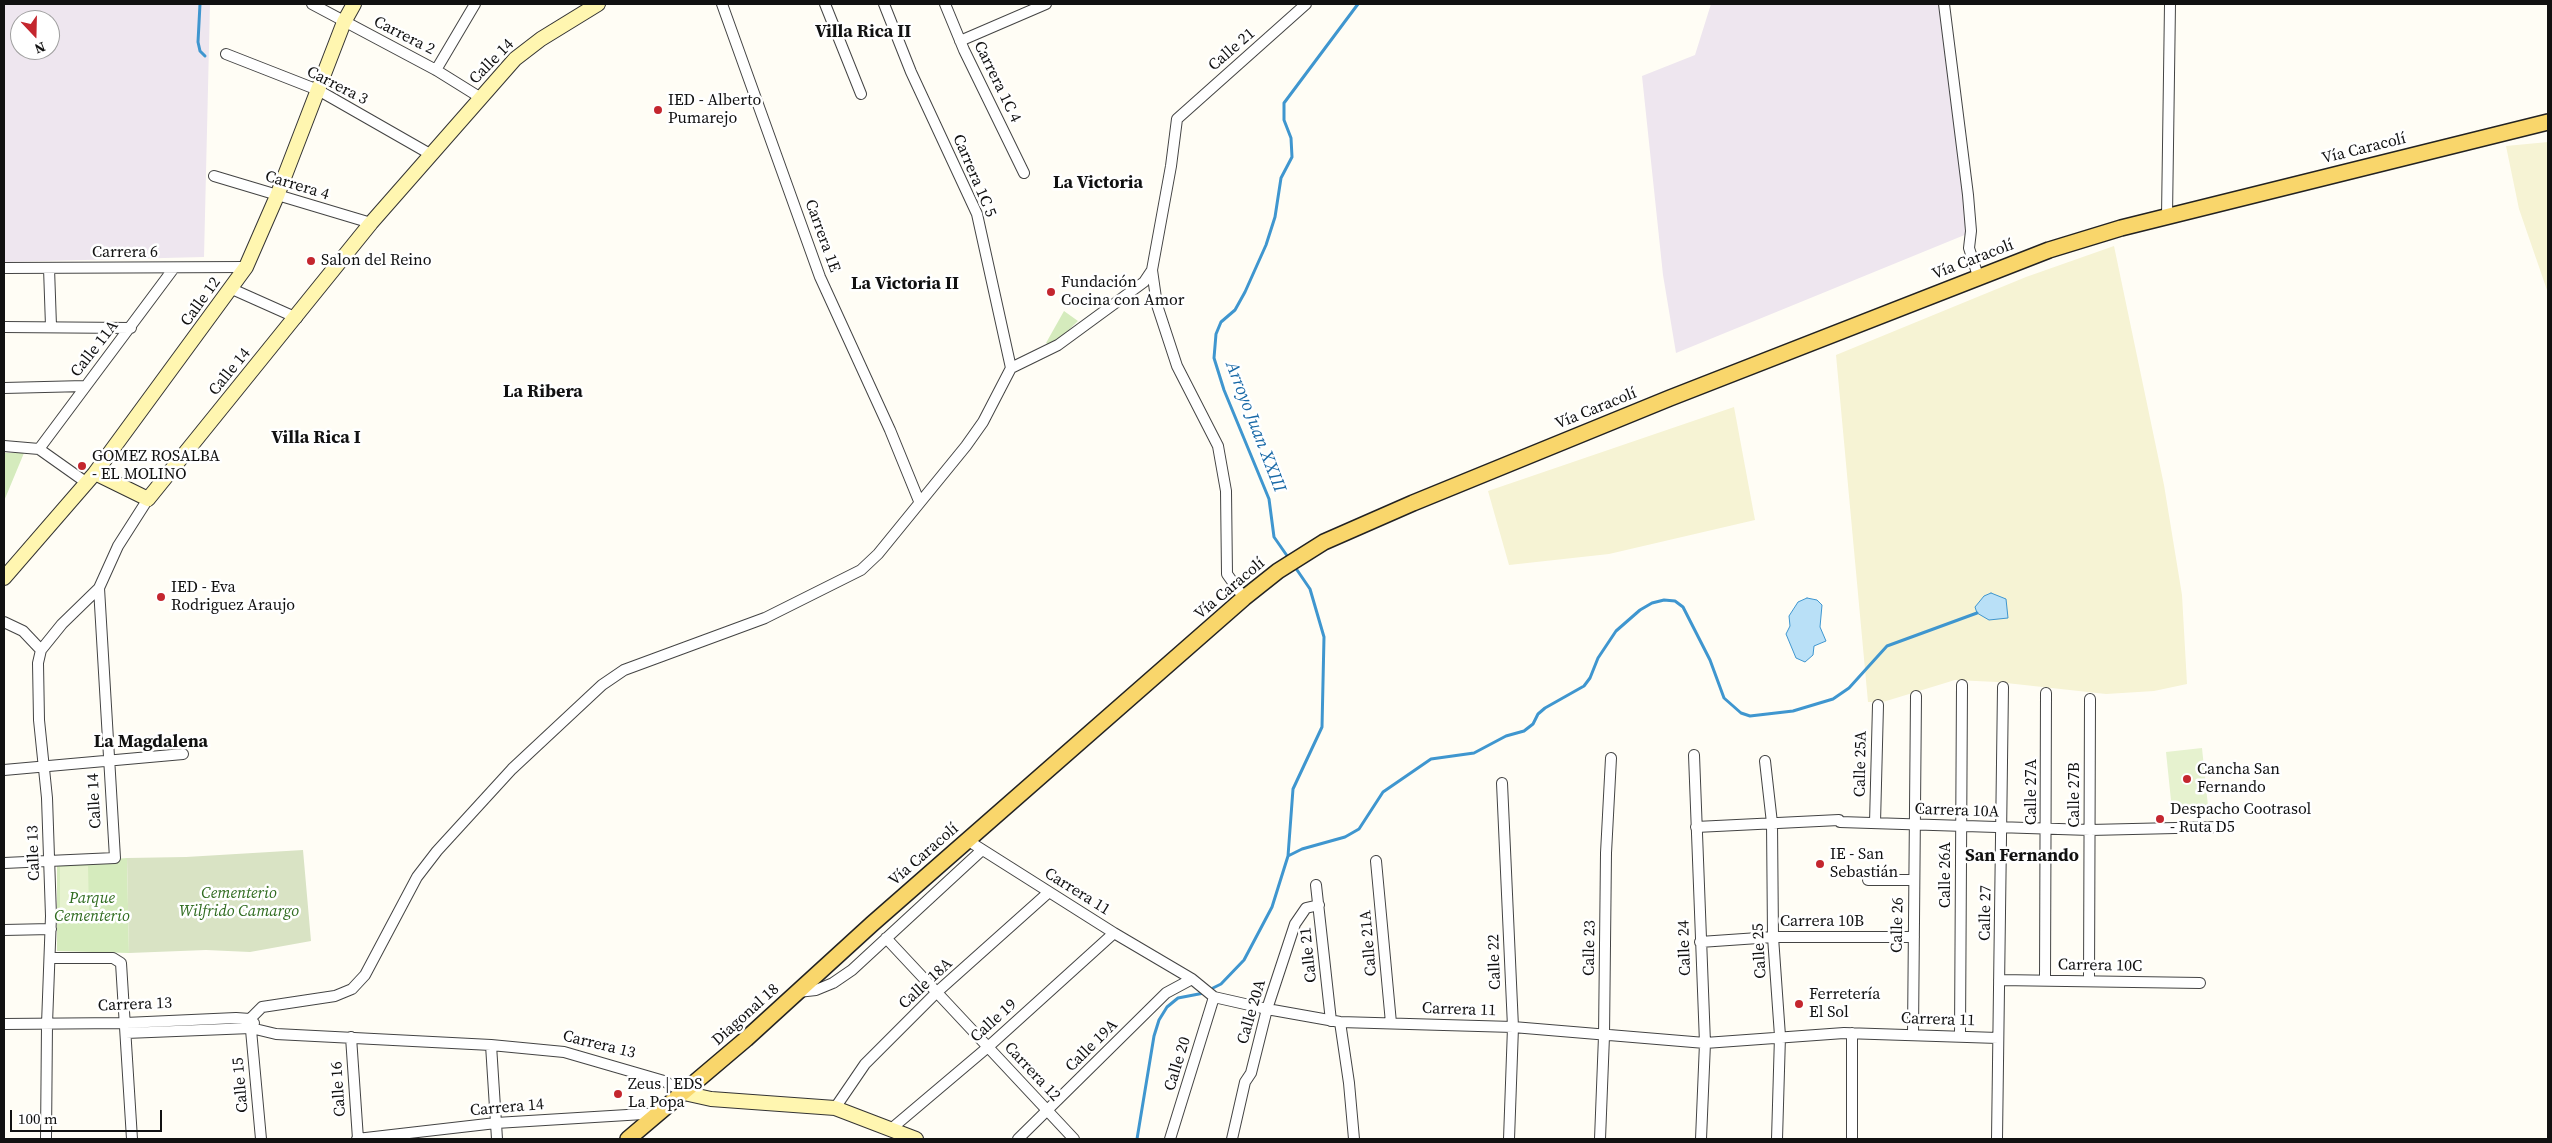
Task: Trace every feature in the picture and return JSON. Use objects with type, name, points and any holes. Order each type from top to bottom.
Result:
[{"type":"main road","name":"Vía Caracolí","points":[[797,992],[967,840],[1244,598],[1291,562],[1324,542],[1412,503],[1978,276],[2049,250],[2167,216],[2548,122]]},
{"type":"main road","name":"Diagonal 18","points":[[628,1139],[684,1093],[797,992]]},
{"type":"street","name":"Carrera 2","points":[[312,4],[436,70],[481,98]]},
{"type":"street","name":"Calle 12","points":[[4,578],[91,478],[232,289],[246,267],[277,196],[344,22],[354,4]]},
{"type":"street","points":[[436,70],[475,4]]},
{"type":"street","name":"Calle 14","points":[[50,860],[115,858],[99,588],[118,546],[148,499],[297,318],[371,223],[515,59],[541,39],[598,4]]},
{"type":"street","name":"Carrera 1E","points":[[722,4],[820,277],[890,430],[919,501]]},
{"type":"street","points":[[825,4],[861,94]]},
{"type":"street","name":"Carrera 1C 5","points":[[884,4],[911,72],[977,214],[1011,368]]},
{"type":"street","name":"Carrera 1C 4","points":[[945,4],[960,41],[1024,173]]},
{"type":"street","points":[[960,41],[1046,4]]},
{"type":"street","name":"Calle 21","points":[[1152,270],[1171,166],[1177,119],[1305,4]]},
{"type":"street","points":[[1944,4],[1968,195],[1971,231],[1969,248],[1978,276]]},
{"type":"street","points":[[2167,216],[2170,4]]},
{"type":"street","name":"Carrera 3","points":[[226,54],[318,90],[430,154]]},
{"type":"street","name":"Carrera 4","points":[[214,176],[371,223]]},
{"type":"street","name":"Carrera 6","points":[[4,268],[246,267]]},
{"type":"street","points":[[49,268],[51,326]]},
{"type":"street","name":"Calle 11A","points":[[39,449],[174,268]]},
{"type":"street","points":[[250,1024],[262,1007],[335,996],[352,988],[365,974],[417,877],[437,852],[512,769],[602,685],[624,670],[765,618],[862,570],[878,554],[919,501],[945,473],[983,422],[1011,368],[1058,345],[1144,282],[1152,270]]},
{"type":"street","points":[[1152,270],[1157,305],[1177,366],[1218,446],[1226,491],[1227,574],[1244,598]]},
{"type":"street","points":[[232,289],[297,318]]},
{"type":"street","points":[[4,327],[131,328]]},
{"type":"street","points":[[4,388],[85,386]]},
{"type":"street","points":[[4,446],[39,449],[91,478],[148,499]]},
{"type":"street","points":[[4,622],[23,631],[41,650],[62,624],[99,588]]},
{"type":"street","name":"Calle 13","points":[[41,650],[38,662],[39,720],[50,860],[51,929],[47,1024],[46,1139]]},
{"type":"street","name":"Calle 26A","points":[[1960,1035],[1962,685]]},
{"type":"street","name":"Calle 27","points":[[1996,1139],[2003,827],[2003,687]]},
{"type":"street","name":"Calle 27A","points":[[2045,980],[2046,693]]},
{"type":"street","name":"Calle 26","points":[[1913,1034],[1916,696]]},
{"type":"street","name":"Calle 27B","points":[[2089,981],[2090,699]]},
{"type":"street","name":"Calle 25A","points":[[1875,824],[1878,705]]},
{"type":"street","points":[[4,770],[183,754]]},
{"type":"street","name":"Calle 24","points":[[1694,755],[1705,1043],[1701,1139]]},
{"type":"street","name":"Calle 23","points":[[1600,1139],[1604,1036],[1606,853],[1611,758]]},
{"type":"street","name":"Calle 25","points":[[1765,761],[1772,824],[1773,937],[1780,1036],[1777,1139]]},
{"type":"street","name":"Calle 22","points":[[1502,783],[1513,1027],[1509,1139]]},
{"type":"street","name":"Carrera 10A","points":[[1696,827],[1839,820],[1840,822],[1875,824],[2090,830],[2218,826]]},
{"type":"street","name":"Carrera 11","points":[[967,840],[1114,933],[1192,979],[1211,994],[1267,1009],[1335,1021],[1513,1027],[1705,1043],[1780,1036],[1852,1033],[1960,1035],[1998,1038]]},
{"type":"street","name":"Diagonal 18","points":[[797,992],[816,990],[834,983],[852,970],[982,850]]},
{"type":"street","points":[[4,863],[50,860]]},
{"type":"street","name":"Calle 21A","points":[[1376,861],[1391,1023]]},
{"type":"street","points":[[1868,880],[1914,880]]},
{"type":"street","name":"Calle 21","points":[[1316,885],[1335,1021],[1349,1083],[1354,1139]]},
{"type":"street","name":"Calle 18A","points":[[835,1108],[865,1064],[936,992],[1050,892]]},
{"type":"street","name":"Calle 20A","points":[[1232,1139],[1245,1082],[1251,1073],[1267,1009],[1295,924],[1306,908],[1319,905]]},
{"type":"street","points":[[4,930],[51,929]]},
{"type":"street","name":"Calle 19","points":[[892,1129],[988,1047],[1114,933]]},
{"type":"street","name":"Carrera 10B","points":[[1700,942],[1773,937],[1914,937]]},
{"type":"street","name":"Carrera 12","points":[[886,938],[1074,1139]]},
{"type":"street","points":[[50,958],[113,958],[121,963],[132,1139]]},
{"type":"street","name":"Calle 19A","points":[[1018,1139],[1166,993],[1192,979]]},
{"type":"street","name":"Carrera 10C","points":[[1999,980],[2200,983]]},
{"type":"street","name":"Calle 20","points":[[1170,1139],[1211,994]]},
{"type":"street","name":"Carrera 13","points":[[4,1024],[126,1028],[250,1024],[276,1034],[351,1036],[491,1045],[564,1052],[664,1081],[684,1093],[711,1099],[835,1108],[916,1139]]},
{"type":"street","name":"Calle 15","points":[[250,1024],[261,1139]]},
{"type":"street","points":[[1852,1033],[1852,1139]]},
{"type":"street","name":"Calle 16","points":[[351,1036],[357,1139]]},
{"type":"street","points":[[491,1045],[497,1139]]},
{"type":"street","name":"Carrera 14","points":[[357,1139],[496,1122],[660,1112]]},
{"type":"shaded area","points":[[4,4],[210,4],[204,257],[4,262]]},
{"type":"shaded area","points":[[1711,4],[1941,4],[1967,234],[1676,353],[1663,275],[1642,76],[1695,55]]},
{"type":"shaded area","points":[[2548,142],[2548,293],[2519,209],[2506,146]]},
{"type":"shaded area","points":[[2114,246],[2164,485],[2182,595],[2187,684],[2154,691],[2106,694],[1997,682],[1955,680],[1883,702],[1868,702],[1836,355],[2026,277]]},
{"type":"shaded area","points":[[1734,407],[1755,520],[1609,554],[1509,565],[1488,491]]},
{"type":"green space","points":[[1064,311],[1078,321],[1052,346],[1046,343]]},
{"type":"green space","points":[[4,453],[24,453],[4,501]]},
{"type":"green space","name":"Cancha San Fernando","points":[[2202,748],[2208,806],[2172,810],[2166,752]]},
{"type":"green space","name":"Cementerio Wilfrido Camargo","points":[[303,850],[311,941],[250,952],[206,950],[129,953],[127,858],[186,857]]},
{"type":"green space","name":"Parque Cementerio","points":[[127,858],[129,953],[57,951],[57,864]]},
{"type":"green space","points":[[88,866],[89,910],[60,911],[60,867]]},
{"type":"water","points":[[1991,593],[2006,599],[2008,618],[1989,620],[1977,613],[1975,607],[1984,596]]},
{"type":"water","points":[[1807,598],[1817,600],[1822,605],[1820,627],[1826,641],[1814,646],[1813,655],[1805,662],[1796,658],[1786,634],[1790,626],[1789,616],[1798,602]]},
{"type":"waterway","points":[[200,4],[198,42],[200,51],[205,56]]},
{"type":"waterway","name":"Arroyo Juan XXIII","points":[[1290,560],[1274,537],[1269,499],[1224,390],[1214,358],[1216,334],[1221,322],[1235,310],[1245,292],[1266,245],[1275,217],[1281,178],[1292,157],[1291,138],[1284,120],[1284,103],[1358,4]]},
{"type":"waterway","name":"Arroyo Juan XXIII","points":[[1288,856],[1293,789],[1322,727],[1324,637],[1310,589],[1295,567]]},
{"type":"waterway","points":[[1213,988],[1221,984],[1244,960],[1272,907],[1288,856],[1302,849],[1345,837],[1359,829],[1383,792],[1431,759],[1474,753],[1506,736],[1524,731],[1533,724],[1538,714],[1545,708],[1584,686],[1590,678],[1598,658],[1616,631],[1640,610],[1652,603],[1664,600],[1675,601],[1683,607],[1710,660],[1724,698],[1741,713],[1750,716],[1793,711],[1833,699],[1849,688],[1887,646],[1977,613]]},
{"type":"waterway","points":[[1137,1139],[1154,1036],[1159,1020],[1167,1007],[1178,998],[1204,993]]},
{"type":"place","name":"IED - Alberto Pumarejo","points":[[658,110]]},
{"type":"place","name":"Salon del Reino","points":[[311,261]]},
{"type":"place","name":"Fundación Cocina con Amor","points":[[1051,292]]},
{"type":"place","name":"GOMEZ ROSALBA - EL MOLINO","points":[[82,466]]},
{"type":"place","name":"IED - Eva Rodriguez Araujo","points":[[161,597]]},
{"type":"place","name":"Cancha San Fernando","points":[[2187,779]]},
{"type":"place","name":"Despacho Cootrasol - Ruta D5","points":[[2160,819]]},
{"type":"place","name":"IE - San Sebastián","points":[[1820,864]]},
{"type":"place","name":"Ferretería El Sol","points":[[1799,1004]]},
{"type":"place","name":"Zeus | EDS La Popa","points":[[618,1094]]},
{"type":"district","name":"Villa Rica II","points":[[863,32]]},
{"type":"district","name":"La Victoria","points":[[1098,183]]},
{"type":"district","name":"La Victoria II","points":[[905,284]]},
{"type":"district","name":"La Ribera","points":[[543,392]]},
{"type":"district","name":"Villa Rica I","points":[[316,438]]},
{"type":"district","name":"La Magdalena","points":[[151,742]]},
{"type":"district","name":"San Fernando","points":[[2022,856]]}]
